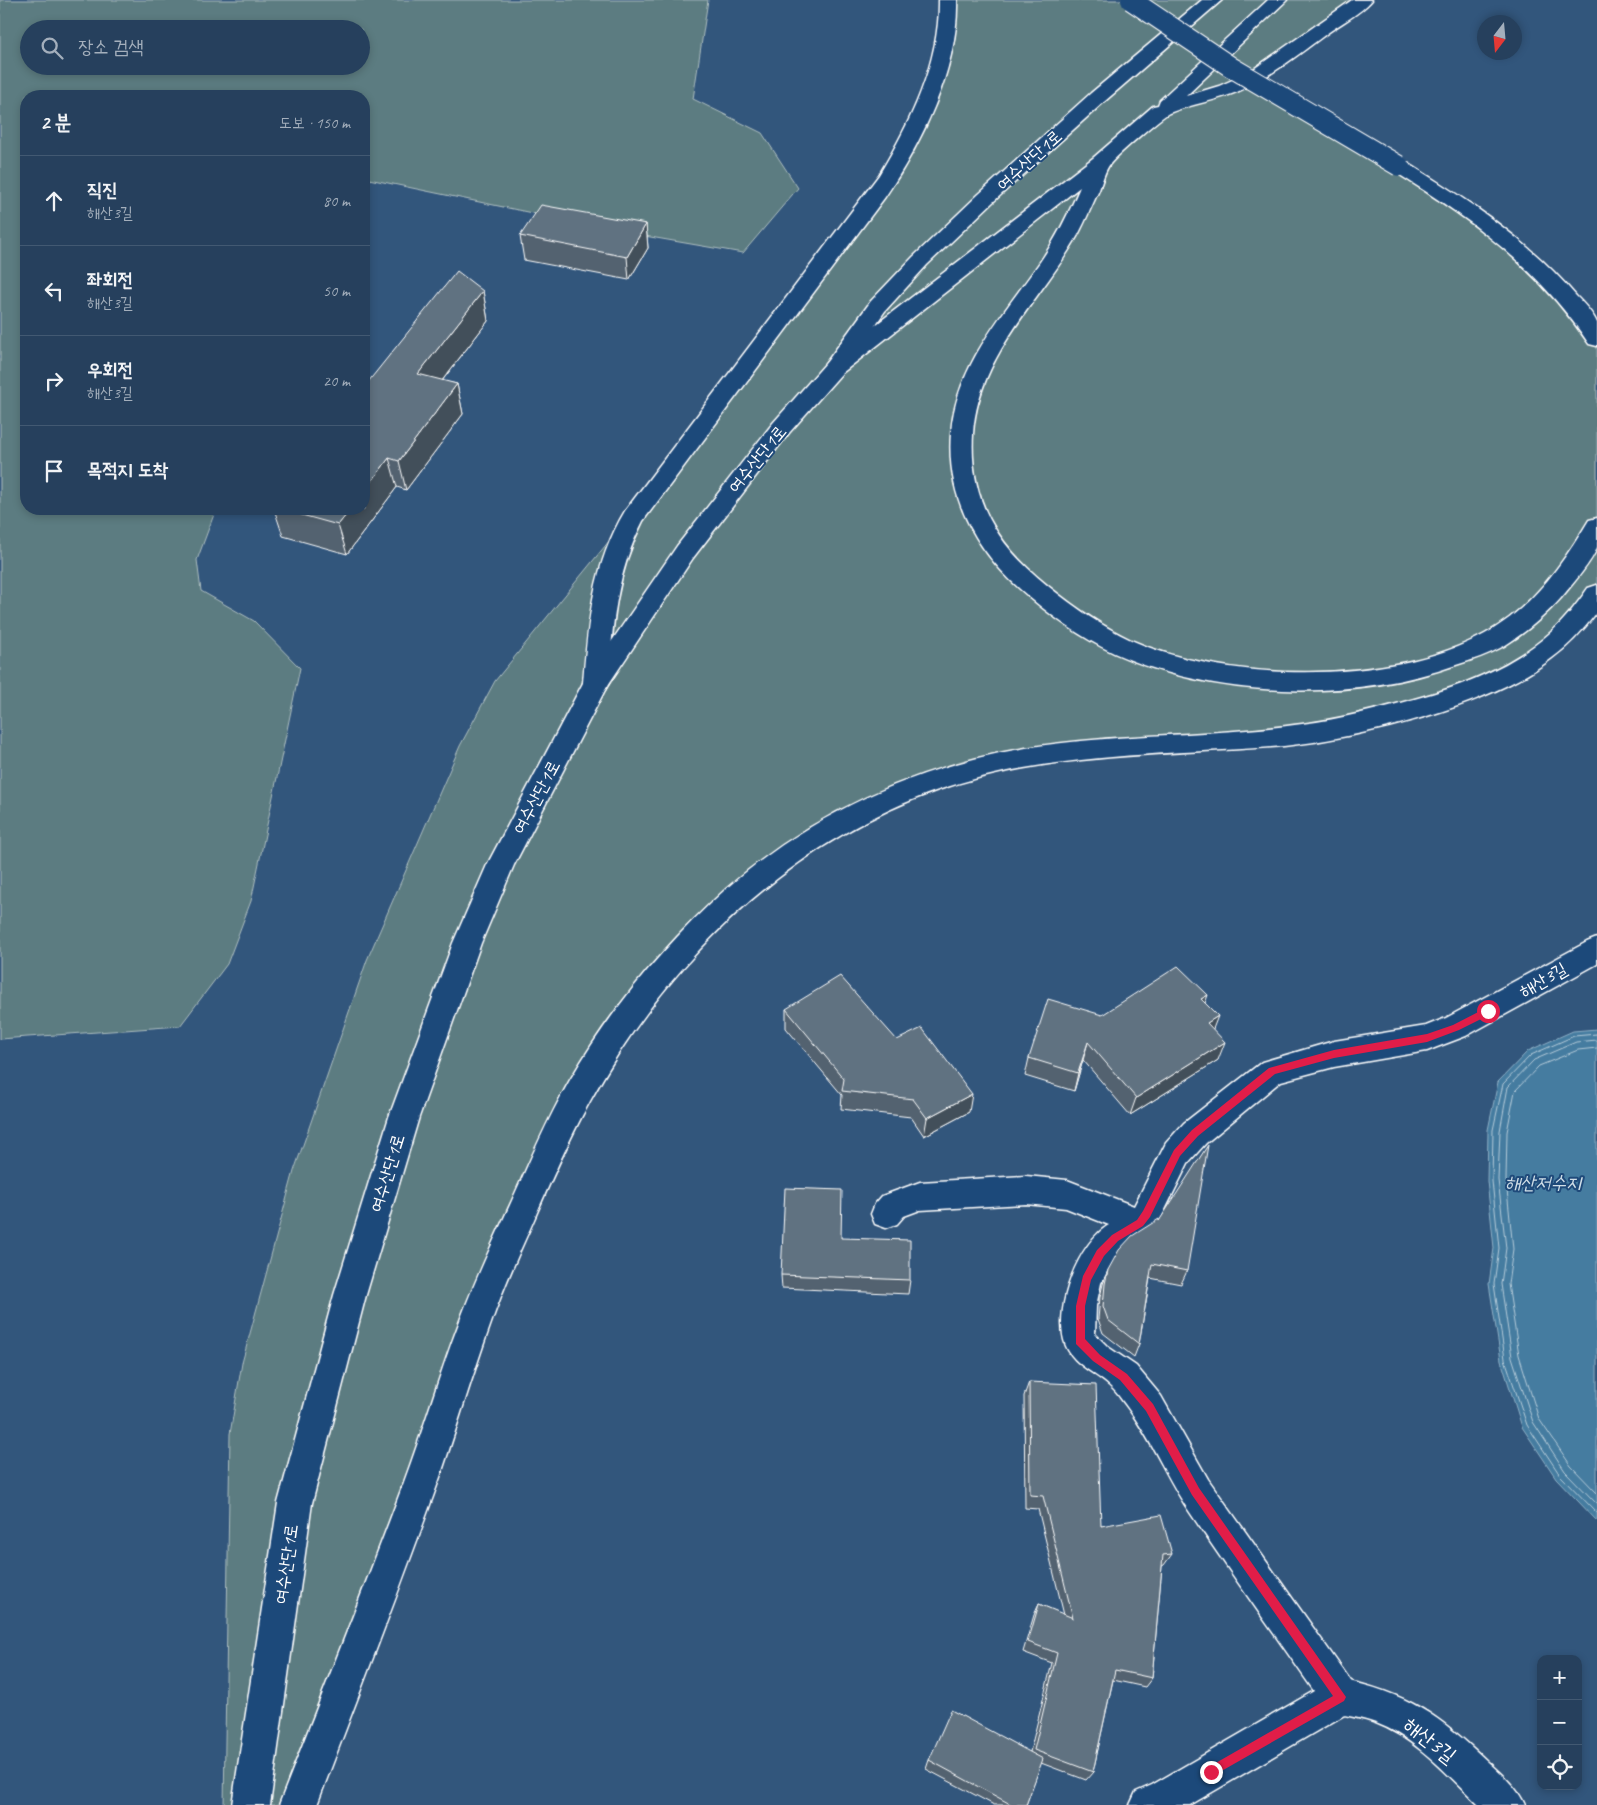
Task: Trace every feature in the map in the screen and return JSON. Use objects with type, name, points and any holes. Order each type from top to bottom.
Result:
[{"type":"main road","points":[[596,683],[608,578],[621,540],[634,517],[676,458],[878,193],[904,152],[924,112],[937,72],[946,32],[948,0]]},
{"type":"main road","points":[[1131,0],[1231,67],[1399,166],[1460,205],[1517,249],[1574,307],[1597,339]]},
{"type":"main road","name":"여수산단1로","points":[[250,1805],[295,1502],[350,1295],[404,1117],[468,943],[500,865],[596,683],[685,552],[781,428],[834,368],[878,306],[920,261],[1098,97],[1213,0]]},
{"type":"main road","points":[[834,368],[1100,162],[1160,110],[1278,0]]},
{"type":"main road","points":[[1160,110],[1226,90],[1254,77],[1363,0]]},
{"type":"main road","points":[[1100,162],[1065,240],[998,334],[972,386],[965,410],[962,432],[964,485],[969,502],[984,532],[1012,566],[1065,613],[1126,648],[1193,669],[1231,676],[1280,680],[1326,681],[1371,676],[1444,660],[1477,649],[1499,637],[1539,606],[1560,583],[1572,568],[1597,526]]},
{"type":"main road","points":[[298,1805],[422,1482],[474,1325],[502,1257],[558,1134],[587,1078],[655,982],[700,932],[734,899],[764,873],[828,829],[903,792],[991,765],[1060,754],[1289,736],[1362,722],[1444,701],[1510,672],[1535,657],[1558,640],[1597,594]]},
{"type":"main road","name":"해산3길","points":[[1506,1805],[1411,1721],[1381,1706],[1340,1697],[1196,1491],[1149,1408],[1124,1377],[1096,1358],[1080,1341],[1080,1306],[1086,1279],[1100,1253],[1115,1238],[1140,1223],[1147,1214],[1177,1153],[1195,1133],[1272,1071],[1334,1054],[1427,1038],[1456,1027],[1597,950]]},
{"type":"main road","points":[[886,1214],[893,1206],[920,1196],[1026,1190],[1067,1194],[1140,1223]]},
{"type":"main road","points":[[1149,1805],[1164,1799],[1340,1697]]},
{"type":"green space","points":[[0,0],[708,0],[693,99],[762,133],[798,188],[743,253],[633,234],[370,179],[370,90],[20,90],[20,515],[214,515],[197,560],[201,591],[254,621],[300,668],[251,901],[227,964],[180,1026],[0,1039]]},
{"type":"green space","points":[[948,0],[1363,0],[1254,76],[1489,226],[1597,339],[1597,594],[1535,657],[1362,722],[1109,749],[948,777],[764,873],[587,1078],[298,1805],[224,1805],[230,1434],[242,1363],[294,1171],[367,960],[460,746],[495,681],[676,459],[787,315],[924,111]]},
{"type":"water","name":"해산저수지","points":[[1597,1029],[1597,1521],[1556,1478],[1522,1427],[1501,1360],[1489,1284],[1494,1248],[1487,1181],[1488,1130],[1498,1082],[1528,1051],[1573,1031]]},
{"type":"building","points":[[541,205],[646,224],[627,257],[520,236]]},
{"type":"building","points":[[457,271],[483,291],[418,374],[457,384],[399,461],[389,458],[370,484],[370,380]]},
{"type":"building","points":[[302,515],[346,515],[338,525]]},
{"type":"building","points":[[1178,966],[1208,995],[1201,999],[1218,1016],[1207,1023],[1225,1042],[1136,1098],[1088,1042],[1078,1073],[1029,1058],[1048,999],[1102,1015]]},
{"type":"building","points":[[840,976],[897,1040],[922,1028],[972,1094],[927,1118],[913,1099],[842,1091],[844,1079],[786,1009]]},
{"type":"building","points":[[1208,1145],[1187,1271],[1152,1264],[1139,1344],[1108,1320],[1103,1306],[1108,1270],[1119,1250],[1132,1236],[1159,1219],[1159,1221]]},
{"type":"building","points":[[785,1188],[842,1190],[841,1238],[910,1240],[910,1280],[781,1275]]},
{"type":"building","points":[[1029,1382],[1096,1385],[1101,1526],[1161,1515],[1172,1554],[1163,1555],[1152,1678],[1115,1670],[1093,1772],[1034,1750],[1057,1653],[1028,1642],[1039,1604],[1073,1618],[1043,1496],[1030,1495]]},
{"type":"building","points":[[951,1710],[1043,1759],[1026,1805],[1012,1805],[929,1760]]},
{"type":"route","points":[[1211,1772],[1340,1697],[1196,1491],[1149,1408],[1124,1377],[1096,1358],[1080,1341],[1078,1329],[1080,1306],[1086,1279],[1100,1253],[1115,1238],[1140,1223],[1147,1214],[1177,1153],[1195,1133],[1272,1071],[1334,1054],[1427,1038],[1456,1027],[1488,1011]]}]
